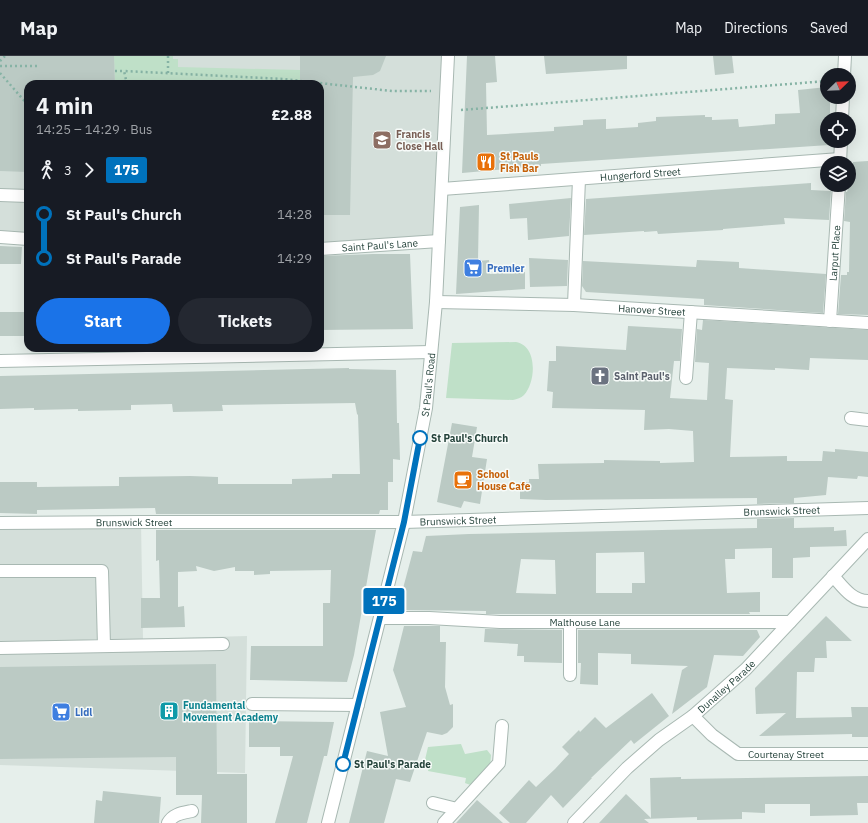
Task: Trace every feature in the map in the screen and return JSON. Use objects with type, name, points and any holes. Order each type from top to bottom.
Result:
[{"type":"street","name":"St Paul's Road","points":[[328,823],[404,522],[426,408],[436,302],[448,56]]},
{"type":"street","points":[[844,68],[845,56]]},
{"type":"street","name":"Hungerford Street","points":[[442,189],[820,162]]},
{"type":"street","points":[[574,305],[580,179]]},
{"type":"street","name":"Larput Place","points":[[830,321],[839,192]]},
{"type":"street","points":[[0,195],[24,196]]},
{"type":"street","points":[[0,237],[24,239]]},
{"type":"street","name":"Saint Paul's Lane","points":[[324,249],[439,241]]},
{"type":"street","name":"Hanover Street","points":[[436,302],[574,305],[868,323]]},
{"type":"street","points":[[686,378],[691,312]]},
{"type":"street","points":[[0,361],[431,352]]},
{"type":"street","points":[[851,418],[868,420]]},
{"type":"street","name":"Brunswick Street","points":[[0,523],[404,522],[868,508]]},
{"type":"street","name":"Dunalley Parade","points":[[574,823],[627,768],[659,740],[693,716],[746,669],[868,538]]},
{"type":"street","points":[[0,571],[102,571],[104,646]]},
{"type":"street","points":[[833,576],[848,593],[860,601],[868,601]]},
{"type":"street","name":"Malthouse Lane","points":[[380,618],[429,618],[500,622],[790,622]]},
{"type":"street","points":[[570,622],[570,675]]},
{"type":"street","points":[[0,648],[223,644]]},
{"type":"street","points":[[252,704],[358,705]]},
{"type":"street","name":"Courtenay Street","points":[[693,716],[712,735],[738,754],[868,754]]},
{"type":"street","points":[[444,823],[499,763],[502,726]]},
{"type":"street","points":[[433,803],[457,809]]},
{"type":"street","points":[[168,823],[170,819],[179,814],[192,811]]},
{"type":"path","points":[[0,61],[5,56]]},
{"type":"path","points":[[168,56],[168,73]]},
{"type":"path","points":[[0,66],[36,66]]},
{"type":"path","points":[[124,70],[126,80]]},
{"type":"path","points":[[115,71],[124,70],[292,80]]},
{"type":"path","points":[[0,72],[24,100]]},
{"type":"path","points":[[446,111],[820,82]]},
{"type":"path","points":[[324,84],[392,91],[446,91]]},
{"type":"shaded area","name":"Francis Close Hall","points":[[0,56],[448,56],[439,241],[324,249],[324,80],[24,80],[24,239],[0,237]]},
{"type":"shaded area","points":[[141,522],[143,639],[247,636],[245,773],[0,765],[0,528]]},
{"type":"green space","points":[[114,56],[173,56],[173,59],[178,59],[178,67],[300,70],[300,80],[115,80]]},
{"type":"green space","points":[[516,342],[523,345],[528,350],[533,365],[531,382],[523,396],[513,400],[446,398],[452,343]]},
{"type":"green space","points":[[461,744],[465,754],[487,750],[491,755],[490,768],[473,786],[465,783],[466,778],[428,771],[429,766],[424,764],[428,747]]},
{"type":"building","points":[[0,56],[114,56],[115,80],[24,80],[24,172],[0,171]]},
{"type":"building","points":[[300,56],[386,56],[380,71],[373,75],[353,77],[350,215],[324,215],[324,80],[300,80]]},
{"type":"building","points":[[467,56],[495,56],[497,82],[486,83],[487,135],[554,131],[554,127],[583,125],[583,120],[606,119],[606,129],[638,127],[638,123],[656,121],[656,117],[705,115],[705,117],[712,117],[712,120],[738,119],[739,127],[775,124],[775,114],[800,113],[798,90],[820,88],[820,104],[830,104],[830,112],[820,112],[820,146],[541,164],[541,166],[462,173]]},
{"type":"building","points":[[544,56],[627,56],[627,69],[546,74]]},
{"type":"building","points":[[713,56],[732,56],[734,73],[715,75]]},
{"type":"building","points":[[868,161],[868,315],[838,314],[841,275],[847,275],[847,272],[849,272],[850,222],[844,221],[846,192],[856,192],[856,162]]},
{"type":"building","points":[[811,183],[811,190],[831,192],[829,220],[784,218],[785,224],[658,234],[657,231],[644,231],[584,235],[586,199]]},
{"type":"building","points":[[571,198],[569,236],[528,240],[527,218],[510,219],[509,204]]},
{"type":"building","points":[[479,205],[478,261],[489,260],[490,274],[525,272],[525,289],[456,294],[460,207]]},
{"type":"building","points":[[0,246],[22,247],[21,264],[0,264]]},
{"type":"building","points":[[410,254],[413,329],[324,330],[324,256]]},
{"type":"building","points":[[529,258],[568,260],[567,286],[530,287]]},
{"type":"building","points":[[697,260],[739,262],[739,268],[826,274],[823,313],[704,305],[704,299],[586,292],[582,286],[583,261],[696,267]]},
{"type":"building","points":[[0,312],[24,312],[24,336],[0,336]]},
{"type":"building","points":[[703,320],[868,330],[868,360],[810,358],[809,370],[727,368],[725,399],[733,400],[730,457],[787,456],[787,461],[822,461],[823,451],[835,452],[835,449],[868,452],[868,477],[858,476],[857,479],[828,477],[826,495],[794,498],[794,503],[757,504],[757,498],[520,499],[520,482],[529,482],[529,479],[539,479],[538,464],[604,463],[604,460],[660,461],[660,463],[694,462],[693,431],[669,429],[644,430],[645,410],[552,408],[553,392],[547,391],[549,361],[556,361],[556,346],[626,350],[628,326],[682,329],[680,361],[674,361],[670,398],[707,400],[709,363],[695,362],[697,329],[702,330]]},
{"type":"building","points":[[349,368],[396,370],[397,423],[399,423],[400,460],[393,459],[393,482],[388,482],[388,510],[380,510],[379,514],[156,514],[155,508],[37,510],[37,514],[0,513],[0,482],[37,482],[37,487],[119,486],[119,477],[190,476],[218,477],[218,484],[292,484],[292,479],[332,478],[332,474],[360,474],[358,415],[355,403],[222,405],[223,411],[173,412],[172,404],[131,405],[131,410],[78,411],[78,409],[0,409],[0,376]]},
{"type":"building","name":"School House Cafe","points":[[452,423],[477,427],[472,457],[487,459],[480,504],[464,501],[461,508],[437,502]]},
{"type":"building","points":[[794,518],[794,528],[834,527],[834,531],[846,530],[847,546],[810,547],[810,557],[793,558],[793,578],[772,578],[772,548],[735,549],[735,559],[725,559],[727,593],[760,592],[760,612],[749,612],[750,614],[486,614],[486,611],[403,610],[398,607],[413,551],[422,552],[426,536],[757,528],[757,519]],"holes":[[[644,552],[645,583],[632,583],[632,593],[596,593],[596,553]],[[521,559],[555,560],[556,594],[516,593]]]},
{"type":"building","points":[[156,530],[376,530],[354,655],[347,682],[250,680],[251,646],[323,646],[323,603],[330,603],[331,570],[270,571],[270,574],[254,575],[254,571],[235,571],[235,567],[214,571],[196,566],[197,571],[178,572],[178,607],[184,606],[185,627],[141,628],[141,598],[160,598],[159,560],[156,561]]},
{"type":"building","points":[[826,616],[852,641],[826,641],[827,658],[815,658],[814,672],[797,672],[796,718],[852,717],[851,707],[868,707],[868,737],[852,737],[852,734],[759,736],[786,713],[756,714],[755,688]]},
{"type":"building","points":[[404,626],[440,626],[440,642],[446,642],[445,687],[450,705],[453,704],[453,727],[447,733],[442,735],[427,732],[410,782],[396,779],[384,823],[349,823],[367,751],[388,756],[380,712],[406,707],[393,670]]},
{"type":"building","points":[[485,629],[562,630],[562,663],[524,662],[524,656],[517,656],[518,644],[484,642]]},
{"type":"building","points":[[578,630],[757,630],[760,637],[743,656],[714,655],[707,687],[672,714],[682,670],[688,666],[631,664],[631,654],[598,653],[598,685],[580,684],[581,663],[578,663]]},
{"type":"building","points":[[216,664],[217,774],[247,774],[247,823],[201,823],[202,795],[176,795],[176,757],[0,759],[0,667]]},
{"type":"building","points":[[652,693],[669,716],[634,744],[631,740],[591,778],[563,808],[551,795],[526,823],[510,823],[499,813],[529,780],[536,787],[555,769],[569,754],[562,747],[595,717],[606,728]]},
{"type":"building","points":[[249,721],[334,722],[327,756],[324,756],[307,823],[275,823],[293,756],[280,756],[280,747],[249,747]]},
{"type":"building","points":[[868,776],[868,803],[857,803],[858,815],[810,816],[810,804],[765,804],[765,813],[742,812],[742,819],[697,820],[697,817],[644,819],[649,823],[599,823],[626,794],[651,818],[650,778],[681,777],[681,779]]},
{"type":"building","points":[[103,791],[161,797],[159,823],[94,823],[96,800],[102,801]]},
{"type":"building","points":[[477,800],[503,823],[456,823]]},
{"type":"bus line","name":"175","points":[[343,764],[404,522],[420,438]]},
{"type":"place","name":"Francis Close Hall","points":[[382,140]]},
{"type":"place","name":"St Pauls Fish Bar","points":[[486,162]]},
{"type":"place","name":"Premier","points":[[473,268]]},
{"type":"place","name":"Saint Paul's","points":[[600,376]]},
{"type":"place","name":"St Paul's Church","points":[[420,438]]},
{"type":"place","name":"School House Cafe","points":[[463,480]]},
{"type":"place","name":"Fundamental Movement Academy","points":[[169,711]]},
{"type":"place","name":"Lidl","points":[[61,712]]},
{"type":"place","name":"St Paul's Parade","points":[[343,764]]}]
